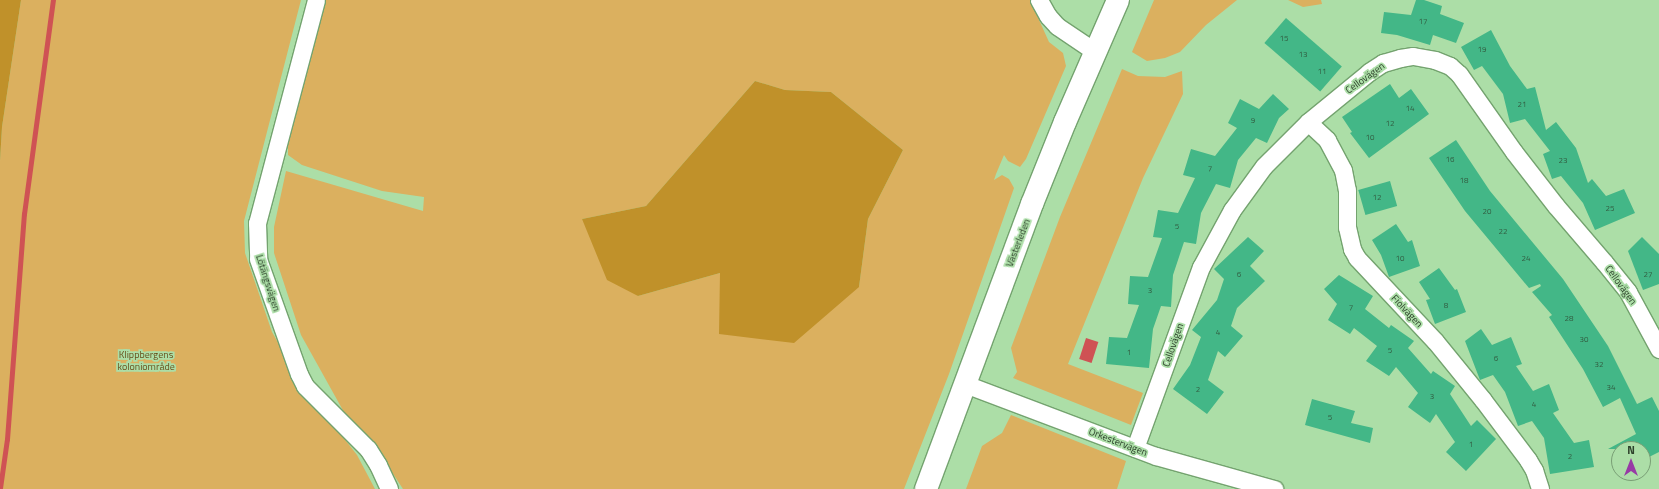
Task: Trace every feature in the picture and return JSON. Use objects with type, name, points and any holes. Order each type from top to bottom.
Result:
[{"type":"main road","name":"Västerleden","points":[[926,489],[1032,204],[1094,52],[1118,0]]},
{"type":"street","name":"Lötängsvägen","points":[[316,0],[257,223],[258,259],[299,374],[305,386],[368,449],[381,470],[389,489]]},
{"type":"street","points":[[1039,0],[1048,16],[1057,26],[1094,52]]},
{"type":"street","name":"Cellovägen","points":[[1134,448],[1191,293],[1208,253],[1232,210],[1264,166],[1308,122],[1369,72],[1383,63],[1400,58],[1413,56],[1435,60],[1450,66],[1468,84],[1514,152],[1556,206],[1628,292],[1659,348]]},
{"type":"street","name":"Fiolvägen","points":[[1308,122],[1326,140],[1343,170],[1347,190],[1347,227],[1352,249],[1357,258],[1435,341],[1483,400],[1528,460],[1534,470],[1540,489]]},
{"type":"street","name":"Orkestervägen","points":[[966,384],[1156,456],[1274,489]]},
{"type":"green space","name":"Klippbergens koloniområde","points":[[21,0],[301,0],[244,221],[245,253],[272,332],[301,383],[357,455],[375,489],[0,489],[0,161],[2,127]]},
{"type":"green space","points":[[323,0],[1030,0],[1049,42],[1063,53],[1066,66],[1026,159],[1020,167],[1008,161],[1004,155],[996,174],[994,180],[1002,175],[1009,179],[1014,188],[949,374],[904,489],[403,489],[371,440],[345,414],[301,335],[274,253],[274,227],[286,171],[423,211],[424,197],[382,191],[302,165],[288,155],[288,132]],"holes":[[[755,81],[785,90],[831,92],[903,150],[868,219],[859,287],[720,273],[638,296],[582,219],[646,206]]]},
{"type":"green space","points":[[1154,0],[1237,0],[1206,25],[1180,52],[1165,58],[1147,61],[1132,52]]},
{"type":"green space","points":[[1288,0],[1321,0],[1322,4],[1303,7]]},
{"type":"green space","points":[[1122,69],[1138,76],[1165,77],[1182,71],[1183,94],[1143,178],[1068,364],[1143,393],[1131,425],[1013,378],[1017,372],[1011,348],[1060,217]]},
{"type":"green space","points":[[1011,415],[1126,461],[1117,489],[966,489],[982,446],[1002,433]]},
{"type":"shaded area","points":[[0,0],[21,0],[2,127],[0,161]]},
{"type":"shaded area","points":[[755,81],[785,90],[831,92],[903,150],[868,219],[859,287],[794,343],[719,334],[720,273],[638,296],[607,280],[582,219],[646,206]]},
{"type":"shaded area","points":[[1086,338],[1098,342],[1092,363],[1079,359]]},
{"type":"building","points":[[1416,0],[1424,0],[1442,6],[1440,14],[1464,23],[1456,43],[1433,35],[1430,45],[1397,35],[1381,33],[1384,12],[1411,15]]},
{"type":"building","points":[[1286,18],[1342,67],[1320,91],[1264,43]]},
{"type":"building","points":[[1491,30],[1510,66],[1527,89],[1535,87],[1546,130],[1556,122],[1576,148],[1588,183],[1592,179],[1606,196],[1624,189],[1635,213],[1595,230],[1583,203],[1561,176],[1552,179],[1543,154],[1550,151],[1525,119],[1510,123],[1503,94],[1482,66],[1474,70],[1461,47]]},
{"type":"building","points":[[1390,84],[1399,98],[1411,89],[1429,114],[1369,158],[1350,133],[1352,132],[1342,117]]},
{"type":"building","points":[[1273,94],[1289,109],[1279,118],[1267,143],[1256,138],[1238,160],[1230,188],[1216,184],[1201,213],[1196,244],[1184,242],[1173,275],[1171,307],[1161,306],[1153,329],[1149,368],[1106,364],[1109,337],[1127,338],[1139,305],[1128,304],[1130,276],[1148,277],[1162,238],[1153,237],[1158,210],[1178,213],[1195,178],[1183,175],[1191,149],[1215,156],[1237,128],[1228,123],[1240,99],[1259,109]]},
{"type":"building","points":[[1456,140],[1490,191],[1563,279],[1608,346],[1637,404],[1652,397],[1659,411],[1659,452],[1651,456],[1651,441],[1623,441],[1636,434],[1620,398],[1603,407],[1583,369],[1549,317],[1552,315],[1532,292],[1541,286],[1540,284],[1529,288],[1465,211],[1429,158]]},
{"type":"building","points":[[1390,181],[1397,206],[1365,215],[1358,190]]},
{"type":"building","points":[[1396,224],[1408,242],[1412,240],[1420,266],[1389,277],[1381,255],[1372,240]]},
{"type":"building","points":[[1248,237],[1264,251],[1250,266],[1265,281],[1237,308],[1231,326],[1243,336],[1225,357],[1218,351],[1208,380],[1224,392],[1207,414],[1173,389],[1190,365],[1201,337],[1192,330],[1217,300],[1224,279],[1214,269]]},
{"type":"building","points":[[1642,237],[1659,254],[1659,284],[1643,290],[1628,251]]},
{"type":"building","points":[[1439,268],[1455,290],[1457,289],[1466,312],[1435,324],[1426,300],[1430,299],[1419,282]]},
{"type":"building","points":[[1339,275],[1373,296],[1365,309],[1389,328],[1391,325],[1414,341],[1408,348],[1431,374],[1433,371],[1455,386],[1450,394],[1471,426],[1477,420],[1496,439],[1466,471],[1446,452],[1455,442],[1436,414],[1430,423],[1408,407],[1418,393],[1396,367],[1389,376],[1366,361],[1377,346],[1354,328],[1350,334],[1328,320],[1337,304],[1324,289]]},
{"type":"building","points":[[1481,329],[1492,345],[1511,337],[1522,364],[1516,366],[1533,391],[1549,384],[1559,410],[1553,413],[1574,443],[1589,440],[1594,467],[1550,474],[1544,438],[1532,421],[1518,426],[1505,392],[1493,375],[1480,380],[1465,341]]},
{"type":"building","points":[[1312,399],[1355,411],[1351,423],[1373,428],[1370,443],[1305,425]]},
{"type":"waterway","points":[[0,488],[7,439],[24,214],[53,0]]}]
